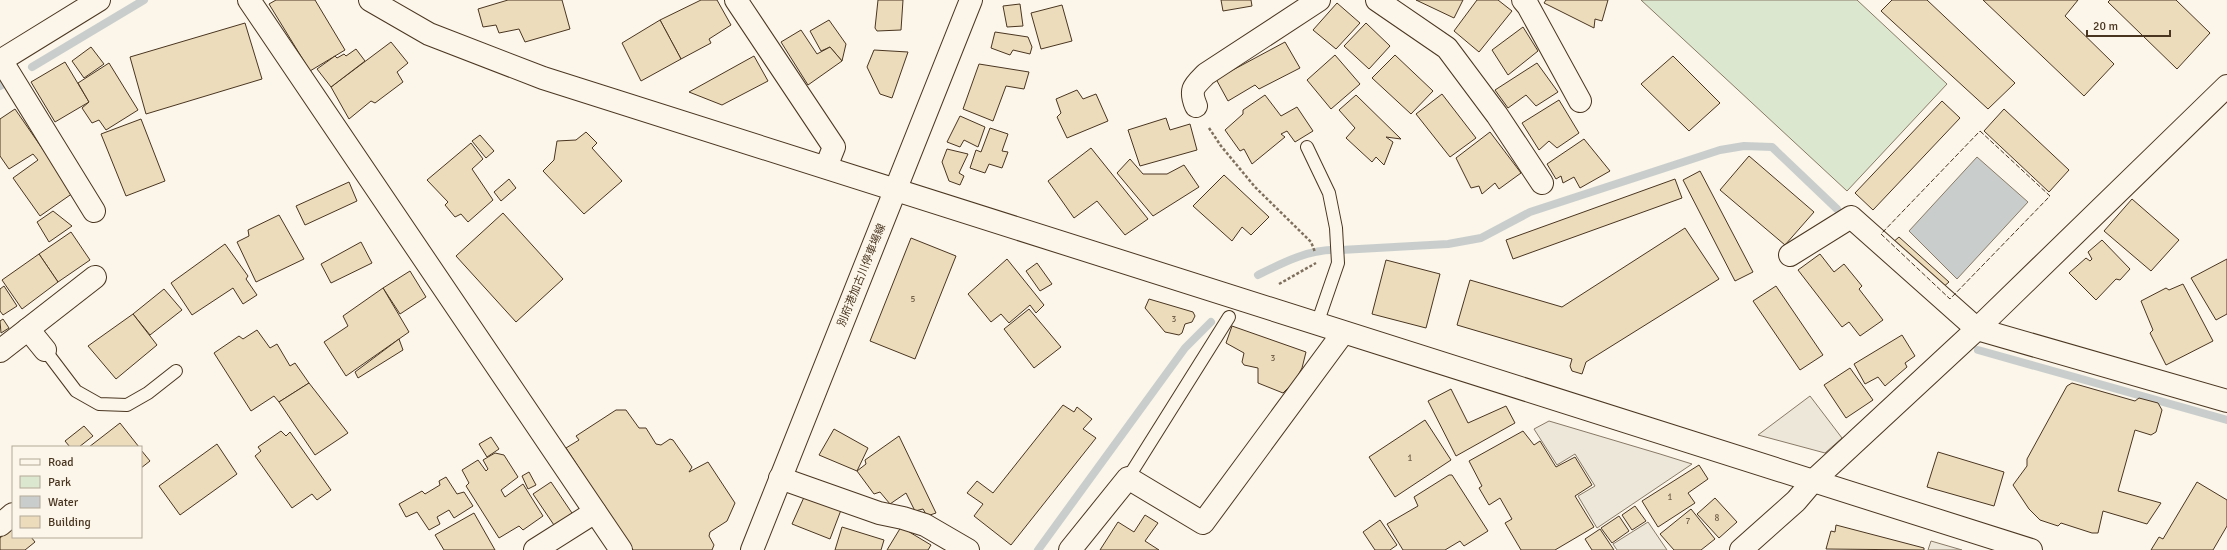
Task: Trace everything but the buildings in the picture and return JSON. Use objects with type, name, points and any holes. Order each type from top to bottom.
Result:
[{"type":"street","points":[[94,211],[1,61],[99,0]]},
{"type":"street","points":[[249,0],[621,550]]},
{"type":"street","points":[[370,0],[429,34],[489,59],[543,78],[826,167],[895,191],[1342,333],[2031,550]]},
{"type":"street","points":[[736,0],[834,147],[826,167]]},
{"type":"street","name":"別府港加古川停車場線","points":[[752,550],[971,0]]},
{"type":"street","points":[[1196,106],[1192,91],[1195,85],[1206,74],[1319,0]]},
{"type":"street","points":[[1377,0],[1447,48],[1497,115],[1542,184]]},
{"type":"street","points":[[1523,0],[1528,6],[1580,101]]},
{"type":"street","points":[[1741,550],[1796,501],[1813,481],[1977,329],[2227,86]]},
{"type":"street","points":[[1790,255],[1851,217],[1977,329],[2227,401]]},
{"type":"street","points":[[0,351],[95,277]]},
{"type":"street","points":[[28,329],[45,350]]},
{"type":"street","points":[[1070,550],[1128,478],[1203,523],[1342,333]]},
{"type":"street","points":[[780,478],[879,513],[903,518],[925,525],[968,550]]},
{"type":"street","points":[[535,550],[596,512]]},
{"type":"street","points":[[0,525],[12,515]]},
{"type":"lane","points":[[1307,147],[1329,193],[1336,228],[1338,263],[1317,324]]},
{"type":"lane","points":[[1128,478],[1229,317]]},
{"type":"lane","points":[[45,350],[76,391],[99,404],[127,405],[148,392],[176,371]]},
{"type":"path","points":[[1196,106],[1221,146],[1237,166],[1311,242]]},
{"type":"path","points":[[1273,288],[1319,261]]},
{"type":"green space","points":[[1641,0],[1857,0],[1947,84],[1847,191]]},
{"type":"shaded area","points":[[1810,396],[1842,438],[1825,453],[1758,435]]},
{"type":"shaded area","points":[[1549,421],[1692,464],[1597,528],[1578,496],[1595,486],[1575,454],[1557,465],[1534,429]]},
{"type":"shaded area","points":[[1648,522],[1667,550],[1617,550],[1613,544]]},
{"type":"shaded area","points":[[1931,541],[1962,550],[1928,550]]},
{"type":"water","points":[[1977,157],[2028,202],[1957,279],[1909,231]]},
{"type":"waterway","points":[[32,67],[144,0]]},
{"type":"waterway","points":[[1258,275],[1298,257],[1319,251],[1448,244],[1481,238],[1530,212],[1720,150],[1744,146],[1772,147],[1837,209]]},
{"type":"waterway","points":[[1038,550],[1185,348],[1211,322]]},
{"type":"waterway","points":[[1978,350],[2227,420]]},
{"type":"fence","points":[[1980,131],[2050,196],[1950,299],[1881,234],[1980,131]]}]
